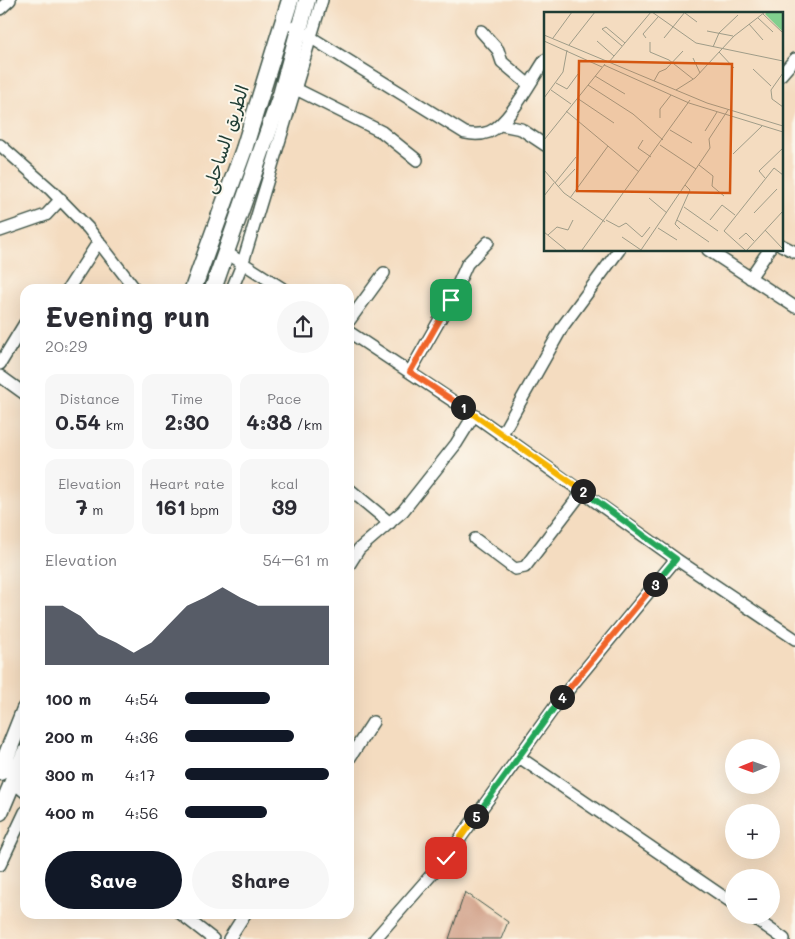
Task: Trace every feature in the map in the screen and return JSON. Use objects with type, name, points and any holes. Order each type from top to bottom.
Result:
[{"type":"highway","name":"الطريق الساحلى","points":[[195,284],[244,149],[290,0]]},
{"type":"highway","points":[[215,284],[281,94],[306,34],[307,0]]},
{"type":"highway","points":[[1,763],[20,720]]},
{"type":"highway","points":[[0,812],[20,786]]},
{"type":"street","points":[[0,10],[10,0]]},
{"type":"street","points":[[234,284],[243,262],[296,89],[306,34],[322,0]]},
{"type":"street","points":[[284,20],[465,133],[477,135],[489,132],[501,125],[544,61]]},
{"type":"street","points":[[481,31],[498,50],[502,62],[528,84]]},
{"type":"street","points":[[782,73],[795,59]]},
{"type":"street","points":[[296,89],[382,132],[417,160]]},
{"type":"street","points":[[501,125],[521,129],[544,144]]},
{"type":"street","points":[[0,145],[61,199],[99,241],[131,284]]},
{"type":"street","points":[[0,231],[46,215],[61,199]]},
{"type":"street","points":[[71,284],[99,241]]},
{"type":"street","points":[[410,372],[451,300],[467,264],[488,242]]},
{"type":"street","points":[[782,246],[795,252]]},
{"type":"street","points":[[502,434],[563,326],[618,251]]},
{"type":"street","points":[[710,251],[795,307]]},
{"type":"street","points":[[750,278],[768,251]]},
{"type":"street","points":[[227,253],[276,284]]},
{"type":"street","points":[[354,314],[384,273]]},
{"type":"street","points":[[0,364],[20,331]]},
{"type":"street","points":[[354,335],[502,434],[676,559],[795,639]]},
{"type":"street","points":[[0,376],[20,390]]},
{"type":"street","points":[[354,557],[359,549],[403,511],[456,444],[474,415]]},
{"type":"street","points":[[475,539],[515,570],[525,567],[582,491]]},
{"type":"street","points":[[354,493],[390,523]]},
{"type":"street","points":[[375,939],[446,858],[559,701],[676,559]]},
{"type":"street","points":[[354,752],[374,722]]},
{"type":"street","points":[[519,757],[725,898]]},
{"type":"street","points":[[0,865],[20,823]]},
{"type":"street","points":[[187,919],[213,939]]},
{"type":"street","points":[[229,939],[243,919]]},
{"type":"street","points":[[763,924],[784,939]]},
{"type":"building","points":[[465,892],[508,922],[501,939],[449,939]]},
{"type":"route","points":[[446,858],[559,701],[676,559],[590,496],[410,372],[451,300]]}]
